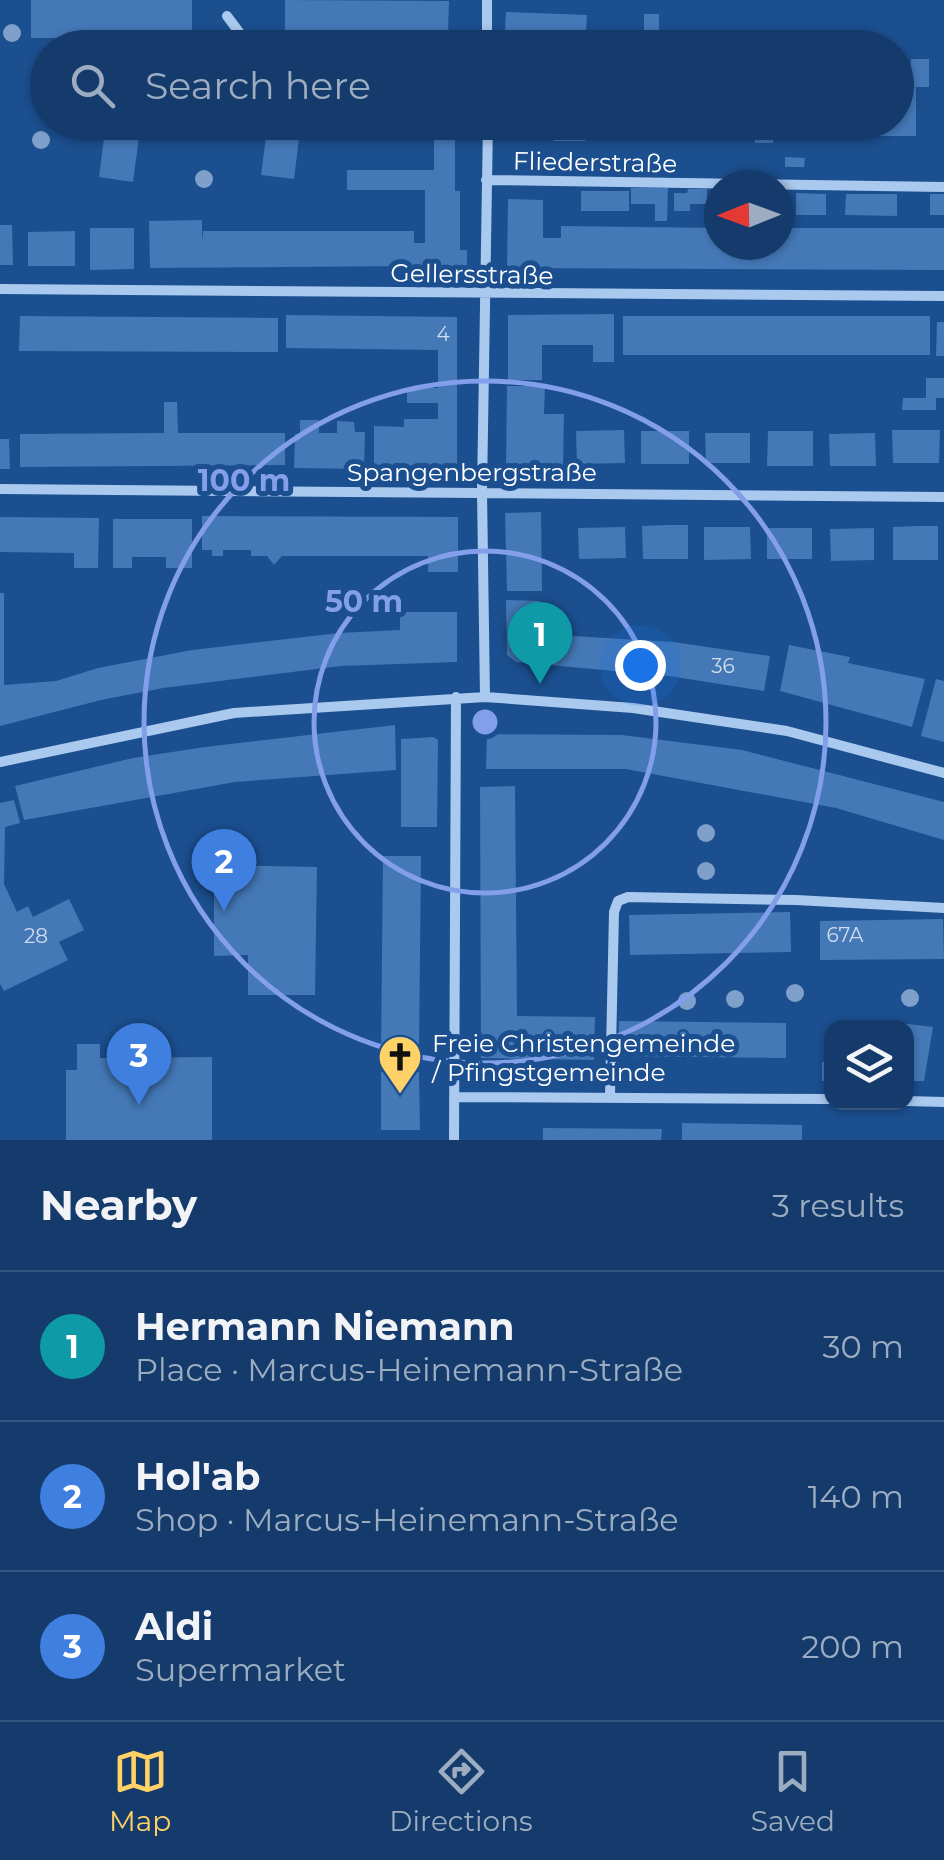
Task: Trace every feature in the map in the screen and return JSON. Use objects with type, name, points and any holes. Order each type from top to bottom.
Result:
[{"type":"street","points":[[487,0],[488,30]]},
{"type":"street","points":[[227,16],[238,30]]},
{"type":"street","points":[[484,698],[482,491],[487,140]]},
{"type":"street","name":"Fliederstraße","points":[[486,180],[944,186]]},
{"type":"street","name":"Gellersstraße","points":[[0,289],[944,296]]},
{"type":"street","name":"Spangenbergstraße","points":[[0,489],[944,497]]},
{"type":"street","points":[[454,1140],[456,697]]},
{"type":"street","points":[[0,762],[234,714],[456,697],[633,708],[787,731],[944,773]]},
{"type":"street","points":[[610,1096],[614,912],[618,901],[628,896],[944,908]]},
{"type":"street","points":[[454,1096],[824,1100]]},
{"type":"street","points":[[914,1101],[944,1102]]},
{"type":"building","points":[[31,0],[192,0],[192,30],[31,30]]},
{"type":"building","points":[[285,0],[449,1],[448,30],[285,30]]},
{"type":"building","points":[[506,12],[587,15],[586,30],[505,30]]},
{"type":"building","points":[[644,14],[659,14],[659,30],[644,30]]},
{"type":"building","points":[[914,59],[929,59],[929,87],[916,87],[916,136]]},
{"type":"building","points":[[104,140],[139,140],[133,182],[99,177]]},
{"type":"building","points":[[266,140],[299,140],[294,179],[261,175]]},
{"type":"building","points":[[434,140],[455,140],[460,250],[467,250],[467,271],[461,278],[441,278],[441,270],[414,270],[414,266],[150,268],[149,221],[202,220],[202,243],[203,231],[414,231],[414,243],[425,243],[425,190],[347,190],[347,170],[434,170]]},
{"type":"building","points":[[785,157],[805,158],[804,167],[785,167]]},
{"type":"building","points":[[631,188],[668,188],[667,221],[655,221],[655,204],[631,204]]},
{"type":"building","points":[[688,189],[704,189],[704,204],[690,204],[690,211],[674,211],[674,193],[687,193]]},
{"type":"building","points":[[581,191],[629,191],[629,211],[581,211]]},
{"type":"building","points":[[796,193],[826,194],[826,215],[796,215]]},
{"type":"building","points":[[846,194],[897,194],[897,216],[845,215]]},
{"type":"building","points":[[930,194],[944,194],[944,215],[930,215]]},
{"type":"building","points":[[508,199],[543,200],[543,238],[561,238],[561,226],[704,228],[704,260],[794,260],[794,228],[944,228],[944,270],[507,268]]},
{"type":"building","points":[[0,225],[12,225],[13,265],[0,265]]},
{"type":"building","points":[[90,228],[134,228],[134,269],[90,270]]},
{"type":"building","points":[[75,231],[75,266],[28,266],[28,232]]},
{"type":"building","points":[[614,314],[614,362],[593,362],[593,345],[542,345],[542,380],[508,380],[508,315]]},
{"type":"building","points":[[286,315],[457,317],[457,468],[374,467],[374,426],[404,427],[404,419],[438,419],[438,403],[407,403],[407,388],[438,388],[438,350],[286,348]]},
{"type":"building","points":[[20,316],[278,318],[278,352],[19,351]]},
{"type":"building","points":[[623,316],[930,316],[930,355],[623,355]]},
{"type":"building","points":[[937,322],[944,322],[944,356],[936,356]]},
{"type":"building","points":[[926,378],[944,378],[944,398],[936,398],[936,410],[902,410],[903,398],[926,398]]},
{"type":"building","points":[[507,386],[545,386],[544,414],[564,414],[563,468],[506,467]]},
{"type":"building","points":[[164,402],[177,402],[178,433],[285,433],[285,465],[20,467],[20,434],[164,433]]},
{"type":"building","points":[[300,420],[319,420],[319,433],[337,433],[337,421],[354,422],[355,432],[365,432],[364,469],[294,468],[295,434],[300,434]]},
{"type":"building","points":[[624,430],[625,463],[577,464],[576,431]]},
{"type":"building","points":[[892,430],[940,430],[939,463],[893,463]]},
{"type":"building","points":[[641,431],[689,431],[689,464],[641,464]]},
{"type":"building","points":[[768,431],[813,431],[813,466],[767,466]]},
{"type":"building","points":[[705,433],[750,433],[750,463],[706,463]]},
{"type":"building","points":[[875,433],[876,466],[830,466],[829,434]]},
{"type":"building","points":[[0,439],[9,439],[10,469],[0,469]]},
{"type":"building","points":[[541,512],[542,591],[507,591],[505,513]]},
{"type":"building","points":[[202,516],[458,517],[458,572],[428,572],[428,556],[282,556],[274,565],[267,556],[251,556],[251,550],[223,550],[223,556],[212,556],[212,550],[202,550]]},
{"type":"building","points":[[0,517],[99,518],[98,568],[74,568],[74,553],[0,552]]},
{"type":"building","points":[[113,519],[192,519],[192,568],[166,568],[166,557],[132,557],[132,568],[113,568]]},
{"type":"building","points":[[688,525],[688,559],[643,559],[642,526]]},
{"type":"building","points":[[938,526],[938,560],[893,560],[893,527]]},
{"type":"building","points":[[625,527],[626,558],[579,559],[578,528]]},
{"type":"building","points":[[704,527],[750,527],[751,559],[704,560]]},
{"type":"building","points":[[767,528],[812,528],[812,559],[767,559]]},
{"type":"building","points":[[874,528],[874,560],[831,561],[830,529]]},
{"type":"building","points":[[0,593],[4,593],[4,685],[56,681],[98,668],[192,650],[400,630],[400,612],[457,612],[457,662],[341,666],[163,688],[0,726]]},
{"type":"building","points":[[506,600],[540,601],[539,634],[673,642],[770,656],[764,691],[669,676],[516,662],[507,655]]},
{"type":"building","points":[[789,645],[850,657],[848,663],[925,679],[912,727],[780,691]]},
{"type":"building","points":[[936,679],[944,681],[944,742],[921,736]]},
{"type":"building","points":[[395,725],[396,770],[235,782],[24,820],[15,786],[133,758]]},
{"type":"building","points":[[487,734],[622,735],[742,750],[944,802],[944,840],[836,808],[626,769],[486,769]]},
{"type":"building","points":[[401,739],[438,740],[437,827],[401,827]]},
{"type":"building","points":[[515,786],[517,1016],[595,1017],[594,1060],[481,1058],[480,787]]},
{"type":"building","points":[[14,800],[20,823],[5,827],[4,884],[17,912],[28,906],[33,917],[69,899],[84,930],[59,942],[68,960],[4,991],[0,984],[0,803]]},
{"type":"building","points":[[383,856],[421,856],[419,1051],[381,1051]]},
{"type":"building","points":[[214,865],[317,867],[315,995],[248,995],[248,955],[214,956]]},
{"type":"building","points":[[790,912],[791,952],[630,955],[629,915]]},
{"type":"building","points":[[943,919],[944,959],[820,960],[820,921]]},
{"type":"building","points":[[619,1021],[786,1023],[786,1058],[618,1056]]},
{"type":"building","points":[[914,1025],[933,1027],[924,1081],[914,1081]]},
{"type":"building","points":[[77,1044],[100,1044],[100,1058],[212,1057],[212,1140],[66,1140],[66,1070],[77,1070]]},
{"type":"building","name":"Freie Christengemeinde / Pfingstgemeinde","points":[[381,1072],[419,1072],[420,1130],[381,1130]]},
{"type":"building","points":[[682,1123],[802,1125],[802,1140],[682,1140]]},
{"type":"building","points":[[543,1128],[662,1129],[661,1140],[543,1140]]},
{"type":"place","name":"Hermann Niemann","points":[[540,684]]},
{"type":"place","name":"Hol'ab","points":[[224,911]]},
{"type":"place","name":"Freie Christengemeinde / Pfingstgemeinde","points":[[400,1095]]},
{"type":"place","name":"Aldi","points":[[139,1105]]}]
